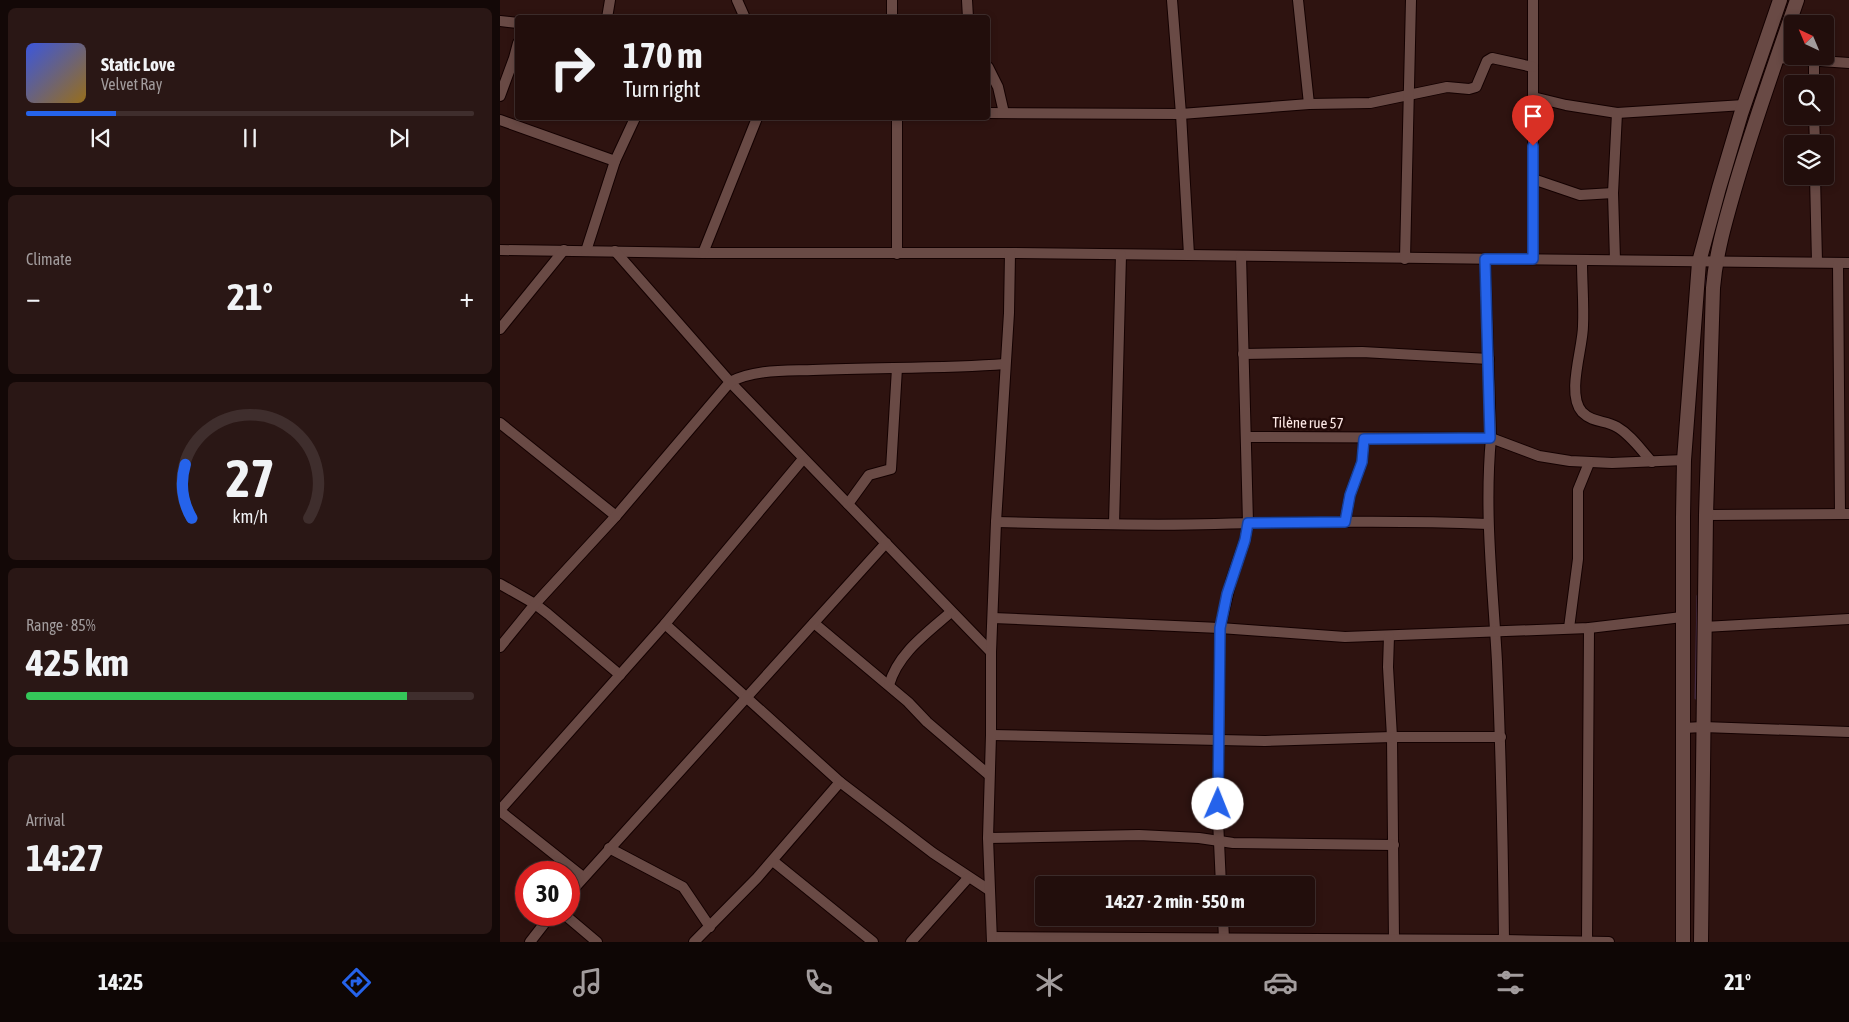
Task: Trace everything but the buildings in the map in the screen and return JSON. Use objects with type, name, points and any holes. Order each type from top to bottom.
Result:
[{"type":"street","points":[[608,15],[610,0]]},
{"type":"street","points":[[737,0],[744,15]]},
{"type":"street","points":[[892,0],[892,15]]},
{"type":"street","points":[[967,0],[968,15]]},
{"type":"street","points":[[1172,0],[1189,255]]},
{"type":"street","points":[[1298,0],[1309,104]]},
{"type":"street","points":[[1405,259],[1411,0]]},
{"type":"street","points":[[1533,0],[1533,259]]},
{"type":"street","points":[[1683,942],[1682,617],[1684,460],[1699,262],[1744,105],[1780,0]]},
{"type":"street","points":[[1701,942],[1706,515],[1712,298],[1715,262],[1748,144],[1797,0]]},
{"type":"street","points":[[500,21],[515,23]]},
{"type":"street","points":[[500,96],[515,54]]},
{"type":"street","points":[[990,113],[1181,114],[1309,104],[1370,103],[1447,87],[1468,89],[1476,86],[1487,61],[1492,58],[1533,68]]},
{"type":"street","points":[[1777,58],[1784,59]]},
{"type":"street","points":[[1834,62],[1849,63]]},
{"type":"street","points":[[990,71],[998,87],[1004,114]]},
{"type":"street","points":[[1533,97],[1617,113],[1744,105]]},
{"type":"street","points":[[1615,260],[1613,193],[1617,113]]},
{"type":"street","points":[[500,120],[614,161]]},
{"type":"street","points":[[586,250],[614,161],[633,120]]},
{"type":"street","points":[[703,254],[756,120]]},
{"type":"street","points":[[896,120],[897,254]]},
{"type":"street","points":[[1533,179],[1580,195],[1613,193]]},
{"type":"street","points":[[1815,185],[1817,262]]},
{"type":"street","points":[[500,250],[586,250],[703,254],[1189,255],[1849,263]]},
{"type":"street","points":[[500,329],[564,250]]},
{"type":"street","points":[[615,252],[730,382],[991,652]]},
{"type":"street","points":[[1010,254],[1009,313],[996,522],[991,652],[988,838],[992,939],[1609,942]]},
{"type":"street","points":[[1114,524],[1121,255]]},
{"type":"street","points":[[1220,876],[1218,841],[1220,628],[1230,581],[1245,540],[1248,523],[1241,256]]},
{"type":"street","points":[[1485,259],[1490,438],[1488,524],[1501,737],[1504,940]]},
{"type":"street","points":[[1582,261],[1583,328],[1575,375],[1578,405],[1583,413],[1592,419],[1611,424],[1620,429],[1652,462]]},
{"type":"street","points":[[1706,515],[1844,514],[1838,263]]},
{"type":"street","points":[[1244,354],[1362,352],[1489,359]]},
{"type":"street","points":[[500,647],[535,604],[616,516],[730,382],[738,378],[760,374],[970,367],[1005,364]]},
{"type":"street","points":[[848,504],[870,475],[890,469],[897,368]]},
{"type":"street","points":[[500,423],[616,516]]},
{"type":"street","name":"Tilène rue 57","points":[[1246,437],[1364,439],[1490,438]]},
{"type":"street","points":[[1490,438],[1552,459],[1589,463],[1684,460]]},
{"type":"street","points":[[1345,522],[1350,495],[1362,462],[1364,439]]},
{"type":"street","points":[[582,877],[500,810],[665,624],[803,459]]},
{"type":"street","points":[[1570,628],[1578,559],[1578,490],[1589,463]]},
{"type":"street","points":[[996,522],[1114,524],[1424,521],[1488,524]]},
{"type":"street","points":[[580,880],[886,543]]},
{"type":"street","points":[[500,584],[535,604],[620,676]]},
{"type":"street","points":[[889,685],[895,668],[901,660],[951,612]]},
{"type":"street","points":[[992,618],[1220,628],[1303,636],[1345,637],[1589,628],[1682,617]]},
{"type":"street","points":[[1704,627],[1849,619]]},
{"type":"street","points":[[814,623],[889,685],[927,722],[989,775]]},
{"type":"street","points":[[665,624],[840,782],[968,878],[989,890]]},
{"type":"street","points":[[1587,941],[1589,628]]},
{"type":"street","points":[[1389,636],[1388,667],[1392,737],[1394,845],[1394,940]]},
{"type":"street","points":[[1682,728],[1703,727],[1849,732]]},
{"type":"street","points":[[991,735],[1265,741],[1392,737],[1501,737]]},
{"type":"street","points":[[694,942],[773,861],[840,782]]},
{"type":"street","points":[[988,838],[1139,835],[1198,838],[1233,843],[1394,845]]},
{"type":"street","points":[[609,848],[682,886],[710,927]]},
{"type":"street","points":[[773,861],[873,942]]},
{"type":"street","points":[[911,942],[968,878]]},
{"type":"street","points":[[530,942],[542,926]]},
{"type":"street","points":[[578,926],[596,942]]},
{"type":"street","points":[[1223,926],[1224,939]]},
{"type":"waterway","points":[[1706,287],[1707,277]]},
{"type":"waterway","points":[[1696,698],[1698,596]]},
{"type":"route","points":[[1218,804],[1220,628],[1230,581],[1245,540],[1248,523],[1345,522],[1350,495],[1362,462],[1364,439],[1490,438],[1485,259],[1533,259],[1533,146]]}]
